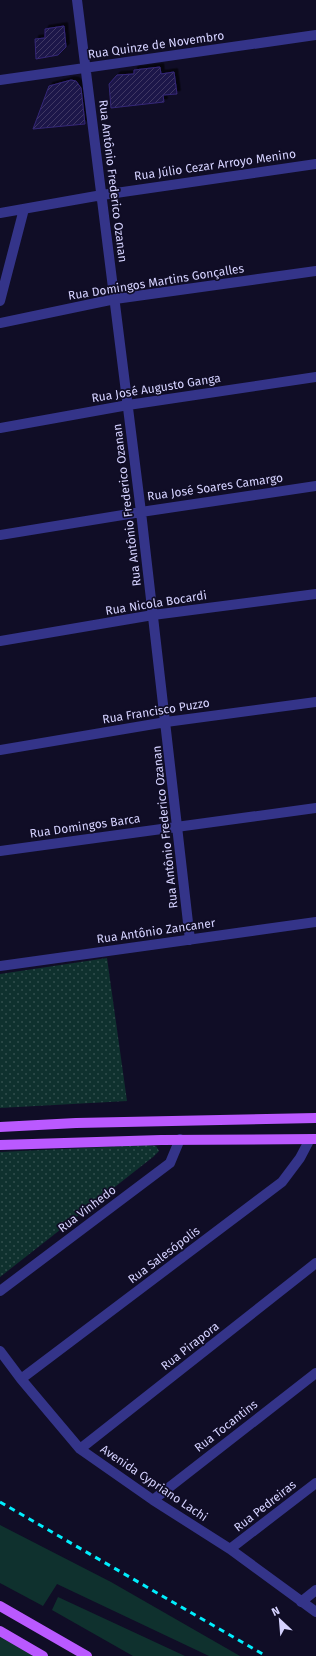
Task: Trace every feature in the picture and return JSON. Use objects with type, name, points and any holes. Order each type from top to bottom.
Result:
[{"type":"main road","points":[[0,1127],[76,1123],[316,1118]]},
{"type":"main road","points":[[76,1123],[76,1142]]},
{"type":"main road","points":[[0,1145],[180,1140],[313,1139]]},
{"type":"main road","points":[[0,1606],[87,1656]]},
{"type":"main road","points":[[0,1631],[43,1656]]},
{"type":"street","name":"Rua Antônio Frederico Ozanan","points":[[77,0],[141,512],[190,940]]},
{"type":"street","name":"Rua Quinze de Novembro","points":[[0,80],[316,35]]},
{"type":"street","name":"Rua Júlio Cezar Arroyo Menino","points":[[0,213],[24,210],[102,195],[316,164]]},
{"type":"street","points":[[0,301],[24,210]]},
{"type":"street","name":"Rua Domingos Martins Gonçalles","points":[[0,323],[115,299],[316,271]]},
{"type":"street","name":"Rua José Augusto Ganga","points":[[0,428],[128,404],[316,377]]},
{"type":"street","name":"Rua José Soares Camargo","points":[[0,535],[316,486]]},
{"type":"street","name":"Rua Nicola Bocardi","points":[[0,641],[153,615],[316,594]]},
{"type":"street","name":"Rua Francisco Puzzo","points":[[0,750],[166,722],[316,702]]},
{"type":"street","name":"Rua Domingos Barca","points":[[0,851],[316,808]]},
{"type":"street","name":"Rua Antônio Zancaner","points":[[0,966],[316,922]]},
{"type":"street","name":"Rua Salesópolis","points":[[21,1379],[282,1182],[313,1139]]},
{"type":"street","name":"Rua Vinhedo","points":[[0,1291],[170,1163],[180,1140]]},
{"type":"street","name":"Rua Pirapora","points":[[80,1449],[316,1263]]},
{"type":"street","name":"Avenida Cypriano Lachi","points":[[0,1351],[21,1379],[80,1449],[153,1500],[230,1549],[316,1612]]},
{"type":"street","name":"Rua Tocantins","points":[[153,1500],[316,1373]]},
{"type":"street","name":"Rua Pedreiras","points":[[230,1549],[316,1483]]},
{"type":"street","points":[[301,1602],[316,1590]]},
{"type":"green space","points":[[107,958],[127,1101],[0,1108],[0,974]]},
{"type":"green space","points":[[147,1145],[156,1146],[159,1151],[0,1277],[0,1152]]},
{"type":"green space","points":[[0,1525],[111,1582],[240,1656],[209,1656],[57,1584],[43,1606],[0,1583]]},
{"type":"green space","points":[[58,1597],[185,1656],[133,1656],[52,1610]]},
{"type":"green space","points":[[0,1633],[35,1656],[0,1656]]},
{"type":"building","points":[[64,26],[66,47],[58,55],[36,59],[35,39],[45,38],[45,29]]},
{"type":"building","points":[[160,67],[161,74],[174,72],[177,94],[163,95],[164,102],[111,108],[109,84],[117,75],[134,74],[134,70]]},
{"type":"building","points":[[71,80],[76,81],[81,88],[85,124],[33,129],[49,86]]},
{"type":"railway","points":[[0,1502],[266,1656]]}]
